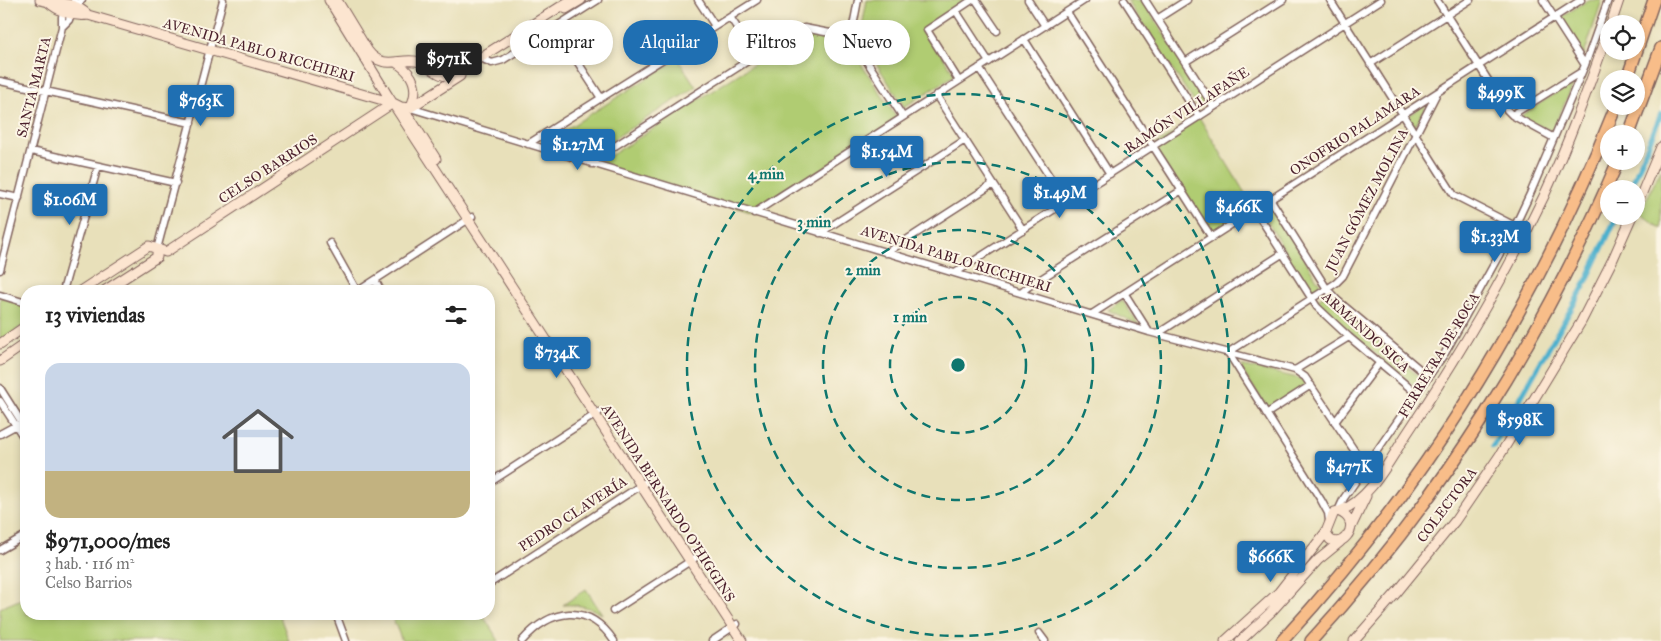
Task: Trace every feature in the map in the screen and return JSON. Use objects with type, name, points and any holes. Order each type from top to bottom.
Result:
[{"type":"highway","points":[[1630,70],[1654,0]]},
{"type":"highway","points":[[1632,125],[1661,48]]},
{"type":"highway","points":[[1282,641],[1325,593],[1377,529],[1426,463],[1476,387],[1512,326],[1556,244],[1590,171],[1612,115]]},
{"type":"highway","points":[[1314,639],[1420,509],[1489,408],[1556,291],[1592,220],[1614,170]]},
{"type":"main road","name":"AVENIDA BERNARDO O'HIGGINS","points":[[328,0],[393,103],[470,218],[735,626],[748,641]]},
{"type":"main road","points":[[337,0],[371,55],[378,60],[393,63],[418,61],[446,76],[452,75],[571,0]]},
{"type":"main road","points":[[393,103],[401,107],[410,108],[581,0]]},
{"type":"main road","points":[[1614,15],[1619,0]]},
{"type":"main road","name":"AVENIDA PABLO RICCHIERI","points":[[44,1],[57,1],[88,15],[393,103]]},
{"type":"main road","points":[[337,12],[346,22],[352,23]]},
{"type":"main road","name":"FERREYRA DE ROCA","points":[[1225,641],[1279,592],[1308,557],[1326,532],[1329,521],[1338,511],[1353,505],[1369,490],[1459,352],[1547,188],[1600,55]]},
{"type":"main road","points":[[384,89],[380,81],[380,73],[383,68],[393,63]]},
{"type":"main road","points":[[393,63],[407,71],[414,82],[415,94],[410,108],[410,118]]},
{"type":"main road","points":[[432,93],[438,83],[436,72]]},
{"type":"main road","name":"AVENIDA BERNARDO O'HIGGINS","points":[[393,103],[410,118],[470,218]]},
{"type":"main road","name":"CELSO BARRIOS","points":[[89,285],[149,246],[166,252],[393,103]]},
{"type":"main road","points":[[1645,185],[1661,147]]},
{"type":"main road","name":"COLECTORA","points":[[1354,641],[1455,521],[1500,455],[1581,322],[1628,225]]},
{"type":"main road","points":[[113,285],[156,257],[157,249]]},
{"type":"main road","points":[[0,344],[20,330]]},
{"type":"main road","points":[[0,361],[20,347]]},
{"type":"main road","points":[[1240,641],[1271,612],[1318,560],[1348,536],[1369,490]]},
{"type":"main road","points":[[1338,511],[1347,516],[1351,527]]},
{"type":"main road","points":[[1326,532],[1331,540],[1340,542]]},
{"type":"main road","name":"AVENIDA BERNARDO O'HIGGINS","points":[[735,626],[742,641]]},
{"type":"street","points":[[69,5],[82,0]]},
{"type":"street","points":[[157,249],[223,0]]},
{"type":"street","points":[[566,20],[598,0]]},
{"type":"street","points":[[698,0],[711,20]]},
{"type":"street","points":[[718,24],[757,0]]},
{"type":"street","points":[[854,20],[858,0]]},
{"type":"street","points":[[959,81],[927,30],[972,0]]},
{"type":"street","points":[[976,0],[997,31]]},
{"type":"street","points":[[1028,0],[1045,26]]},
{"type":"street","points":[[754,213],[1067,12],[1077,2],[1085,0]]},
{"type":"street","points":[[1124,0],[1199,117]]},
{"type":"street","points":[[1145,0],[1214,107]]},
{"type":"street","points":[[1157,19],[1187,0]]},
{"type":"street","points":[[1185,62],[1283,0]]},
{"type":"street","points":[[1330,0],[1454,195],[1515,226],[1583,68],[1608,0]]},
{"type":"street","name":"RAMÓN VILLAFAÑE","points":[[956,273],[1381,0]]},
{"type":"street","points":[[1437,0],[1512,115],[1554,138]]},
{"type":"street","points":[[1370,64],[1470,0]]},
{"type":"street","points":[[1543,0],[1583,68]]},
{"type":"street","name":"ONOFRIO PALAMARA","points":[[1092,314],[1581,0]]},
{"type":"street","name":"SANTA MARTA","points":[[0,270],[62,27],[62,17],[69,5]]},
{"type":"street","points":[[956,10],[989,62]]},
{"type":"street","points":[[1067,12],[1212,238]]},
{"type":"street","points":[[1024,40],[1110,174]]},
{"type":"street","points":[[484,60],[492,63],[510,56]]},
{"type":"street","points":[[580,65],[601,98]]},
{"type":"street","points":[[528,144],[653,65]]},
{"type":"street","points":[[592,164],[601,155],[742,65]]},
{"type":"street","points":[[869,65],[903,117]]},
{"type":"street","points":[[979,68],[1066,202]]},
{"type":"street","points":[[1512,115],[1583,68]]},
{"type":"street","points":[[0,81],[191,124]]},
{"type":"street","name":"JUAN GÓMEZ MOLINA","points":[[1230,354],[1232,350],[1343,276],[1437,93]]},
{"type":"street","points":[[936,96],[1023,230]]},
{"type":"street","name":"AVENIDA PABLO RICCHIERI","points":[[410,108],[1149,332],[1295,370]]},
{"type":"street","points":[[820,233],[965,140]]},
{"type":"street","points":[[31,151],[176,183]]},
{"type":"street","points":[[65,285],[98,166]]},
{"type":"street","points":[[886,253],[993,184]]},
{"type":"street","points":[[1021,293],[1182,190]]},
{"type":"street","points":[[0,194],[19,198]]},
{"type":"street","name":"ARMANDO SICA","points":[[1271,200],[1326,289],[1428,377]]},
{"type":"street","name":"ARMANDO SICA","points":[[1255,210],[1311,299],[1349,337],[1417,394]]},
{"type":"street","points":[[367,285],[470,218]]},
{"type":"street","name":"FERREYRA DE ROCA","points":[[1338,511],[1344,498],[1417,394],[1458,331],[1515,226]]},
{"type":"street","points":[[330,243],[354,285]]},
{"type":"street","points":[[1157,334],[1282,254]]},
{"type":"street","points":[[375,280],[378,285]]},
{"type":"street","points":[[1125,294],[1149,332]]},
{"type":"street","points":[[0,295],[20,300]]},
{"type":"street","points":[[1295,370],[1349,337]]},
{"type":"street","points":[[1230,354],[1321,500],[1328,513],[1329,521]]},
{"type":"street","points":[[1335,422],[1380,362]]},
{"type":"street","points":[[1295,370],[1303,374],[1311,385],[1366,468]]},
{"type":"street","points":[[1266,414],[1311,385]]},
{"type":"street","points":[[0,388],[20,420]]},
{"type":"street","points":[[0,401],[20,422]]},
{"type":"street","points":[[495,479],[597,413]]},
{"type":"street","points":[[0,434],[20,426]]},
{"type":"street","name":"PEDRO CLAVERÍA","points":[[495,580],[643,483]]},
{"type":"street","points":[[1321,500],[1338,511]]},
{"type":"street","points":[[0,550],[20,539]]},
{"type":"street","points":[[613,611],[692,560]]},
{"type":"street","points":[[522,641],[540,624],[565,614],[584,616],[597,621],[607,630],[614,641]]},
{"type":"street","points":[[338,620],[346,641]]},
{"type":"street","points":[[712,641],[735,626]]},
{"type":"street","points":[[1039,633],[1045,641]]},
{"type":"green space","points":[[867,0],[968,0],[924,28],[955,75],[904,107],[877,65],[910,65],[910,20],[863,20]]},
{"type":"green space","points":[[1127,0],[1142,0],[1208,102],[1198,108]]},
{"type":"green space","points":[[1588,0],[1602,0],[1584,55],[1560,19]]},
{"type":"green space","points":[[814,35],[824,37],[824,65],[862,65],[898,120],[754,213],[596,165],[753,65],[814,65]]},
{"type":"green space","points":[[668,65],[682,65],[696,87],[588,155],[546,142]]},
{"type":"green space","points":[[1575,81],[1552,131],[1523,119],[1522,115]]},
{"type":"green space","points":[[1426,104],[1416,124],[1413,126],[1407,116]]},
{"type":"green space","points":[[1199,117],[1255,210],[1212,238],[1153,146]]},
{"type":"green space","points":[[1661,169],[1661,229],[1645,217],[1645,203]]},
{"type":"green space","points":[[1270,203],[1321,286],[1309,292],[1260,209]]},
{"type":"green space","points":[[1325,295],[1425,382],[1420,391],[1366,346],[1316,300]]},
{"type":"green space","points":[[0,297],[20,304],[20,328],[0,341]]},
{"type":"green space","points":[[1122,300],[1139,325],[1108,310]]},
{"type":"green space","points":[[1242,366],[1302,379],[1305,383],[1270,407],[1266,406],[1242,370]]},
{"type":"green space","points":[[586,589],[602,614],[583,606],[563,605]]},
{"type":"green space","points":[[20,600],[20,620],[281,620],[289,641],[0,641],[0,608]]},
{"type":"green space","points":[[393,620],[486,620],[499,641],[402,641]]},
{"type":"waterway","points":[[1634,180],[1661,114]]},
{"type":"waterway","points":[[1493,446],[1583,288],[1613,225]]}]
